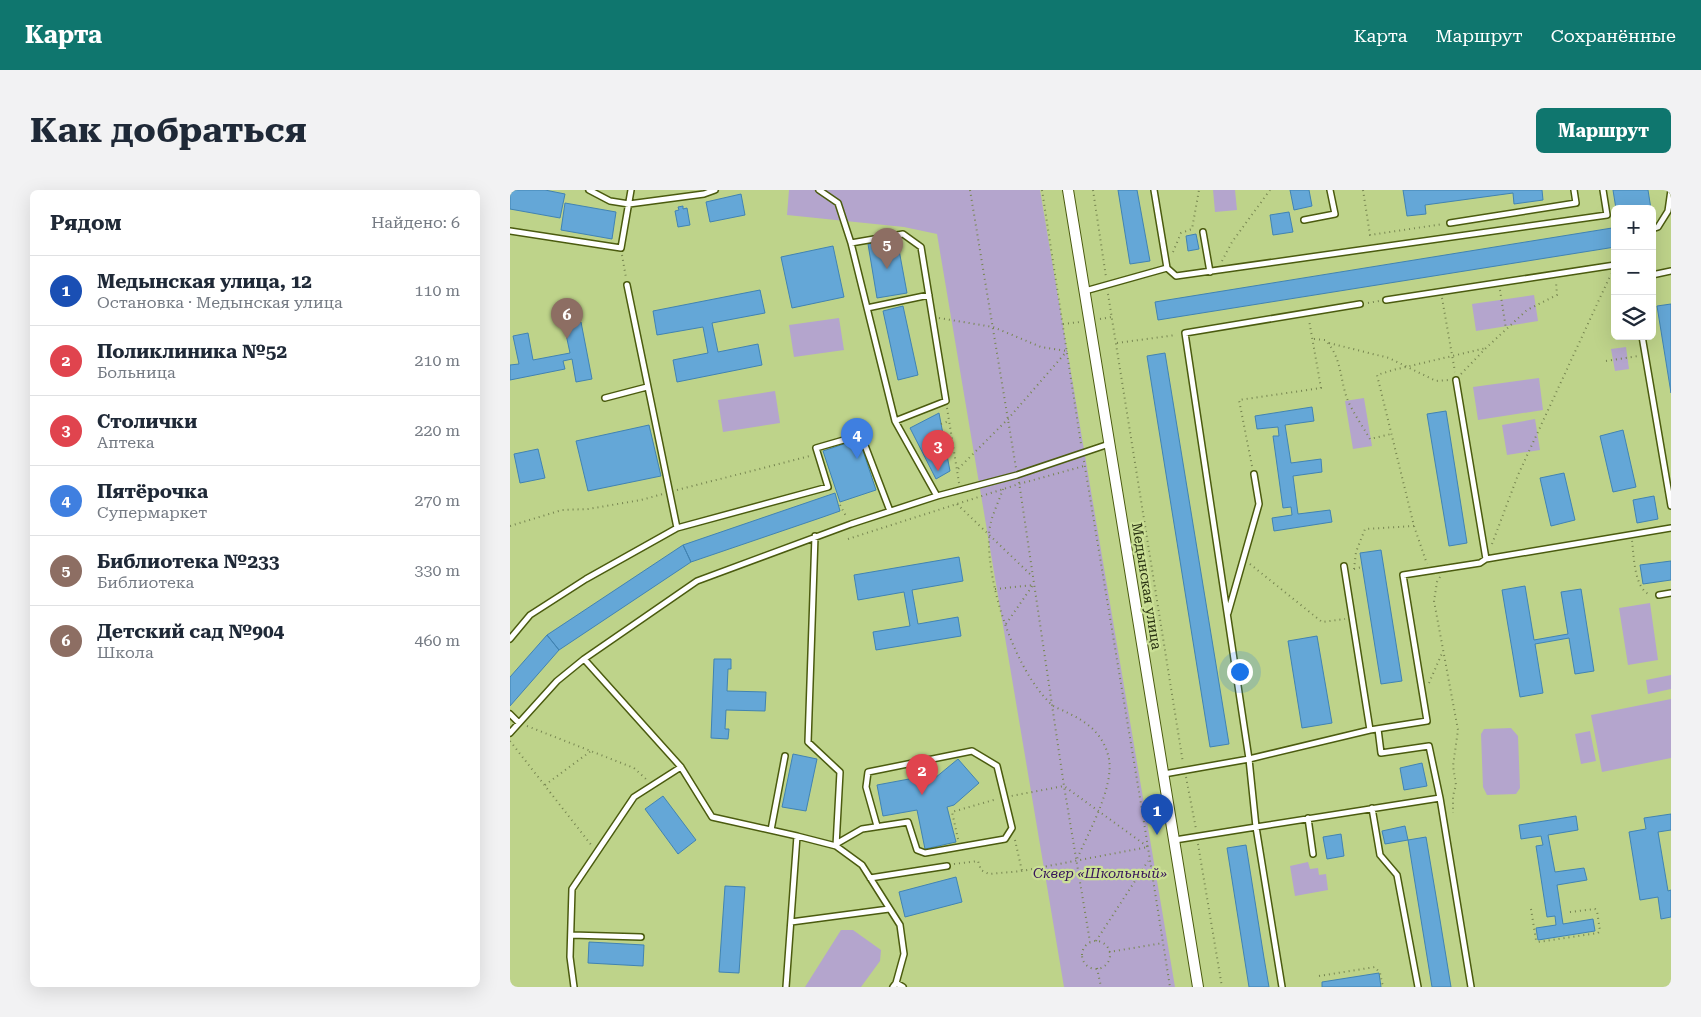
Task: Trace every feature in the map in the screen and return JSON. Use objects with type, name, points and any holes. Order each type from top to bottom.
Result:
[{"type":"street","name":"Медынская улица","points":[[1068,190],[1198,987]]},
{"type":"lane","points":[[589,190],[610,200],[628,204],[686,197],[715,190]]},
{"type":"lane","points":[[510,231],[621,248],[630,190]]},
{"type":"lane","points":[[820,190],[838,203],[895,421],[937,496]]},
{"type":"lane","points":[[1154,190],[1167,268],[1176,276],[1608,215],[1603,190]]},
{"type":"lane","points":[[1304,220],[1335,214],[1330,190]]},
{"type":"lane","points":[[1450,223],[1576,203],[1574,190]]},
{"type":"lane","points":[[1656,228],[1668,210],[1671,190]]},
{"type":"lane","points":[[1203,232],[1210,272]]},
{"type":"lane","points":[[850,243],[903,234],[921,247],[946,400],[895,421]]},
{"type":"lane","points":[[1386,300],[1611,265]]},
{"type":"lane","points":[[1085,290],[1167,268]]},
{"type":"lane","points":[[1656,273],[1671,271]]},
{"type":"lane","points":[[627,285],[677,528]]},
{"type":"lane","points":[[867,308],[929,295]]},
{"type":"lane","points":[[1282,987],[1256,827],[1249,759],[1185,333],[1360,304]]},
{"type":"lane","points":[[1643,340],[1671,506]]},
{"type":"lane","points":[[1456,380],[1486,559]]},
{"type":"lane","points":[[606,398],[647,387]]},
{"type":"lane","points":[[510,639],[530,615],[586,580],[677,528],[828,487],[816,448],[861,435],[890,511]]},
{"type":"lane","points":[[510,733],[558,680],[584,659],[697,580],[815,536],[890,511],[937,496],[1017,475],[1109,444]]},
{"type":"lane","points":[[1227,616],[1259,504],[1254,474]]},
{"type":"lane","points":[[1164,774],[1249,759],[1370,730],[1427,721],[1403,575],[1671,528]]},
{"type":"lane","points":[[815,536],[808,742],[840,772],[836,845]]},
{"type":"lane","points":[[1344,566],[1370,730]]},
{"type":"lane","points":[[1659,595],[1671,593]]},
{"type":"lane","points":[[584,659],[682,767],[712,817],[836,845],[862,865],[900,925],[904,954],[894,985],[903,987]]},
{"type":"lane","points":[[510,714],[519,723]]},
{"type":"lane","points":[[1378,729],[1381,754],[1429,746],[1440,798],[1471,987]]},
{"type":"lane","points":[[836,845],[862,829],[908,822],[917,850],[924,853],[1004,839],[1012,828],[996,766],[972,751],[868,772],[866,787],[877,826]]},
{"type":"lane","points":[[771,830],[785,756]]},
{"type":"lane","points":[[574,987],[570,957],[572,888],[634,797],[682,767]]},
{"type":"lane","points":[[1175,840],[1440,798]]},
{"type":"lane","points":[[1372,808],[1380,855],[1397,875],[1418,987]]},
{"type":"lane","points":[[1308,818],[1314,854]]},
{"type":"lane","points":[[786,987],[797,836]]},
{"type":"lane","points":[[870,878],[947,866]]},
{"type":"lane","points":[[791,922],[889,909]]},
{"type":"lane","points":[[571,935],[641,937]]},
{"type":"path","points":[[970,190],[1019,484],[1064,786],[1090,942]]},
{"type":"path","points":[[1042,190],[1170,987]]},
{"type":"path","points":[[1093,190],[1184,770],[1222,987]]},
{"type":"path","points":[[1167,268],[1181,233],[1192,229],[1199,190]]},
{"type":"path","points":[[1218,270],[1232,242],[1270,190]]},
{"type":"path","points":[[1363,190],[1370,234],[1450,223]]},
{"type":"path","points":[[621,248],[627,285]]},
{"type":"path","points":[[1328,344],[1389,358],[1436,381],[1456,380],[1486,348],[1527,310],[1557,295],[1556,274]]},
{"type":"path","points":[[1486,559],[1518,474],[1611,274]]},
{"type":"path","points":[[1499,283],[1506,329]]},
{"type":"path","points":[[1441,292],[1456,380]]},
{"type":"path","points":[[1360,304],[1386,300]]},
{"type":"path","points":[[1254,474],[1239,400],[1322,388],[1308,313]]},
{"type":"path","points":[[932,317],[993,327],[1041,347],[1067,351]]},
{"type":"path","points":[[1117,344],[1185,333]]},
{"type":"path","points":[[1313,339],[1324,340],[1336,357],[1348,401],[1370,439],[1391,434]]},
{"type":"path","points":[[1430,571],[1414,526],[1377,375],[1406,366],[1486,348]]},
{"type":"path","points":[[957,470],[1008,419],[1067,351]]},
{"type":"path","points":[[1606,360],[1646,355]]},
{"type":"path","points":[[946,400],[960,490]]},
{"type":"path","points":[[941,424],[949,421]]},
{"type":"path","points":[[848,539],[1019,484],[1085,466]]},
{"type":"path","points":[[1003,489],[993,516],[989,534],[990,563],[995,589],[1019,658],[1031,679],[1052,705],[1078,718],[1098,734],[1105,745],[1109,760],[1109,774],[1098,811],[1076,860]]},
{"type":"path","points":[[957,504],[1033,576]]},
{"type":"path","points":[[840,505],[851,524]]},
{"type":"path","points":[[1362,567],[1354,569],[1356,552],[1364,529],[1414,526]]},
{"type":"path","points":[[1631,534],[1639,584],[1647,594],[1659,595]]},
{"type":"path","points":[[1244,558],[1257,571],[1322,622],[1352,618]]},
{"type":"path","points":[[1446,574],[1440,577],[1437,582],[1434,601],[1458,730],[1453,766],[1456,785],[1453,796],[1453,813]]},
{"type":"path","points":[[995,589],[1034,584]]},
{"type":"path","points":[[1006,624],[1034,584]]},
{"type":"path","points":[[1423,698],[1443,651]]},
{"type":"path","points":[[519,723],[634,768],[652,785]]},
{"type":"path","points":[[510,741],[597,851]]},
{"type":"path","points":[[545,785],[591,751]]},
{"type":"path","points":[[960,844],[952,812],[1004,797],[1064,786],[1148,847]]},
{"type":"path","points":[[1012,828],[1022,872]]},
{"type":"path","points":[[947,866],[978,861],[981,870],[989,874],[1022,872],[1148,847]]},
{"type":"path","points":[[1096,941],[1149,860]]},
{"type":"path","points":[[1531,908],[1536,940],[1538,942],[1598,933],[1600,931],[1595,909],[1570,912]]},
{"type":"path","points":[[1096,941],[1107,947],[1110,952],[1106,964],[1098,968],[1088,966],[1083,961],[1082,953],[1084,946],[1090,942],[1096,941]]},
{"type":"path","points":[[1110,952],[1163,943]]},
{"type":"path","points":[[1319,976],[1375,967],[1380,972],[1383,987]]},
{"type":"path","points":[[1098,968],[1101,987]]},
{"type":"green space","name":"Сквер «Школьный»","points":[[789,190],[1040,190],[1175,987],[1064,987],[937,234],[904,227],[787,215]]},
{"type":"green space","points":[[1213,190],[1235,190],[1237,210],[1215,212]]},
{"type":"green space","points":[[1534,295],[1538,321],[1476,331],[1472,304]]},
{"type":"green space","points":[[839,318],[844,350],[794,357],[789,325]]},
{"type":"green space","points":[[1626,347],[1629,369],[1615,371],[1611,349]]},
{"type":"green space","points":[[1539,378],[1543,410],[1478,420],[1473,387]]},
{"type":"green space","points":[[775,391],[780,423],[723,432],[718,400]]},
{"type":"green space","points":[[1364,398],[1372,446],[1353,449],[1345,401]]},
{"type":"green space","points":[[1535,419],[1540,450],[1507,455],[1502,425]]},
{"type":"green space","points":[[1650,603],[1658,660],[1628,665],[1619,608]]},
{"type":"green space","points":[[1671,675],[1671,689],[1648,694],[1646,680]]},
{"type":"green space","points":[[1671,699],[1671,758],[1602,772],[1591,715]]},
{"type":"green space","points":[[1511,728],[1518,736],[1520,788],[1516,794],[1487,795],[1483,787],[1481,734],[1484,729]]},
{"type":"green space","points":[[1590,731],[1596,761],[1581,764],[1575,734]]},
{"type":"green space","points":[[1308,862],[1310,869],[1318,868],[1319,875],[1326,874],[1328,890],[1295,896],[1290,866]]},
{"type":"green space","points":[[841,930],[853,930],[881,950],[880,961],[861,987],[805,987]]},
{"type":"building","points":[[510,190],[545,190],[565,194],[560,218],[510,209]]},
{"type":"building","points":[[1118,190],[1137,190],[1150,261],[1130,264]]},
{"type":"building","points":[[1290,190],[1309,190],[1312,206],[1294,210]]},
{"type":"building","points":[[1403,190],[1542,190],[1543,200],[1514,204],[1513,193],[1425,205],[1426,214],[1407,216]]},
{"type":"building","points":[[1613,190],[1648,190],[1650,205],[1615,205]]},
{"type":"building","points":[[741,194],[745,215],[710,222],[706,202]]},
{"type":"building","points":[[565,203],[616,212],[612,239],[561,230]]},
{"type":"building","points":[[683,206],[683,209],[687,208],[690,225],[678,227],[675,211],[679,210],[678,207]]},
{"type":"building","points":[[1289,212],[1293,232],[1273,235],[1270,215]]},
{"type":"building","points":[[1611,228],[1611,248],[1158,320],[1155,302]]},
{"type":"building","points":[[1196,234],[1199,249],[1188,251],[1186,236]]},
{"type":"building","points":[[897,239],[907,293],[877,298],[868,244]]},
{"type":"building","points":[[833,246],[844,297],[792,308],[781,257]]},
{"type":"building","points":[[760,290],[765,313],[712,323],[718,352],[758,344],[762,365],[677,382],[673,360],[708,353],[703,327],[657,335],[653,311]]},
{"type":"building","points":[[1671,304],[1671,393],[1657,306]]},
{"type":"building","points":[[903,306],[918,375],[898,380],[883,311]]},
{"type":"building","points":[[581,322],[592,379],[576,382],[572,359],[563,361],[565,369],[510,380],[510,365],[519,364],[513,336],[528,333],[533,360],[570,353],[564,325]]},
{"type":"building","points":[[1165,353],[1229,744],[1210,747],[1147,356]]},
{"type":"building","points":[[1312,407],[1314,421],[1285,425],[1291,463],[1321,459],[1322,472],[1293,476],[1298,514],[1330,510],[1332,522],[1274,531],[1272,518],[1292,515],[1291,507],[1283,508],[1273,436],[1279,436],[1278,427],[1257,429],[1255,416]]},
{"type":"building","points":[[1446,411],[1467,543],[1449,546],[1427,414]]},
{"type":"building","points":[[939,413],[950,471],[936,479],[910,428]]},
{"type":"building","points":[[649,425],[661,476],[588,491],[576,441]]},
{"type":"building","points":[[1623,430],[1636,487],[1613,492],[1600,436]]},
{"type":"building","points":[[859,439],[876,490],[840,502],[823,451]]},
{"type":"building","points":[[538,449],[545,478],[520,483],[514,454]]},
{"type":"building","points":[[1564,473],[1575,520],[1551,526],[1540,478]]},
{"type":"building","points":[[835,493],[840,511],[823,517],[691,562],[683,545]]},
{"type":"building","points":[[1654,496],[1658,519],[1637,523],[1633,500]]},
{"type":"building","points":[[683,545],[691,562],[559,650],[547,635]]},
{"type":"building","points":[[1381,550],[1402,681],[1381,684],[1360,553]]},
{"type":"building","points":[[959,557],[963,581],[912,590],[918,624],[958,617],[961,636],[876,650],[873,632],[910,626],[904,592],[858,600],[854,575]]},
{"type":"building","points":[[1671,561],[1671,580],[1643,584],[1640,565]]},
{"type":"building","points":[[1525,586],[1534,640],[1568,634],[1561,592],[1581,589],[1594,671],[1575,674],[1569,638],[1535,644],[1543,693],[1520,697],[1502,590]]},
{"type":"building","points":[[547,635],[559,650],[510,706],[510,677]]},
{"type":"building","points":[[1317,636],[1332,723],[1302,728],[1288,641]]},
{"type":"building","points":[[714,659],[731,659],[731,669],[728,669],[727,691],[766,692],[765,711],[726,710],[725,729],[729,729],[728,739],[711,738]]},
{"type":"building","points":[[793,754],[817,759],[806,811],[782,807]]},
{"type":"building","points":[[958,759],[979,783],[954,805],[947,807],[956,842],[925,849],[917,810],[883,816],[877,785],[909,779],[921,773],[931,773],[935,778]]},
{"type":"building","points":[[1422,763],[1427,786],[1404,790],[1400,768]]},
{"type":"building","points":[[663,796],[696,840],[678,854],[645,809]]},
{"type":"building","points":[[1671,814],[1671,830],[1658,832],[1668,891],[1671,890],[1671,917],[1661,919],[1658,897],[1640,900],[1629,832],[1646,829],[1644,818]]},
{"type":"building","points":[[1576,816],[1578,830],[1548,835],[1555,872],[1584,868],[1587,880],[1557,885],[1563,924],[1593,919],[1595,931],[1538,940],[1536,928],[1556,925],[1555,916],[1547,917],[1536,846],[1543,845],[1541,836],[1521,839],[1519,825]]},
{"type":"building","points":[[1405,826],[1408,840],[1385,844],[1382,831]]},
{"type":"building","points":[[1341,834],[1344,856],[1327,859],[1323,837]]},
{"type":"building","points":[[1426,837],[1451,987],[1432,987],[1408,840]]},
{"type":"building","points":[[1246,845],[1269,987],[1249,987],[1227,848]]},
{"type":"building","points":[[956,877],[962,902],[905,917],[899,892]]},
{"type":"building","points":[[725,886],[745,887],[739,973],[719,972]]},
{"type":"building","points":[[589,942],[644,945],[643,966],[588,963]]},
{"type":"building","points":[[1379,973],[1381,987],[1322,987],[1322,982]]},
{"type":"place","name":"Библиотека №233","points":[[887,269]]},
{"type":"place","name":"Детский сад №904","points":[[567,339]]},
{"type":"place","name":"Пятёрочка","points":[[857,459]]},
{"type":"place","name":"Столички","points":[[938,471]]},
{"type":"place","name":"Поликлиника №52","points":[[922,795]]},
{"type":"place","name":"Медынская улица, 12","points":[[1157,835]]}]
